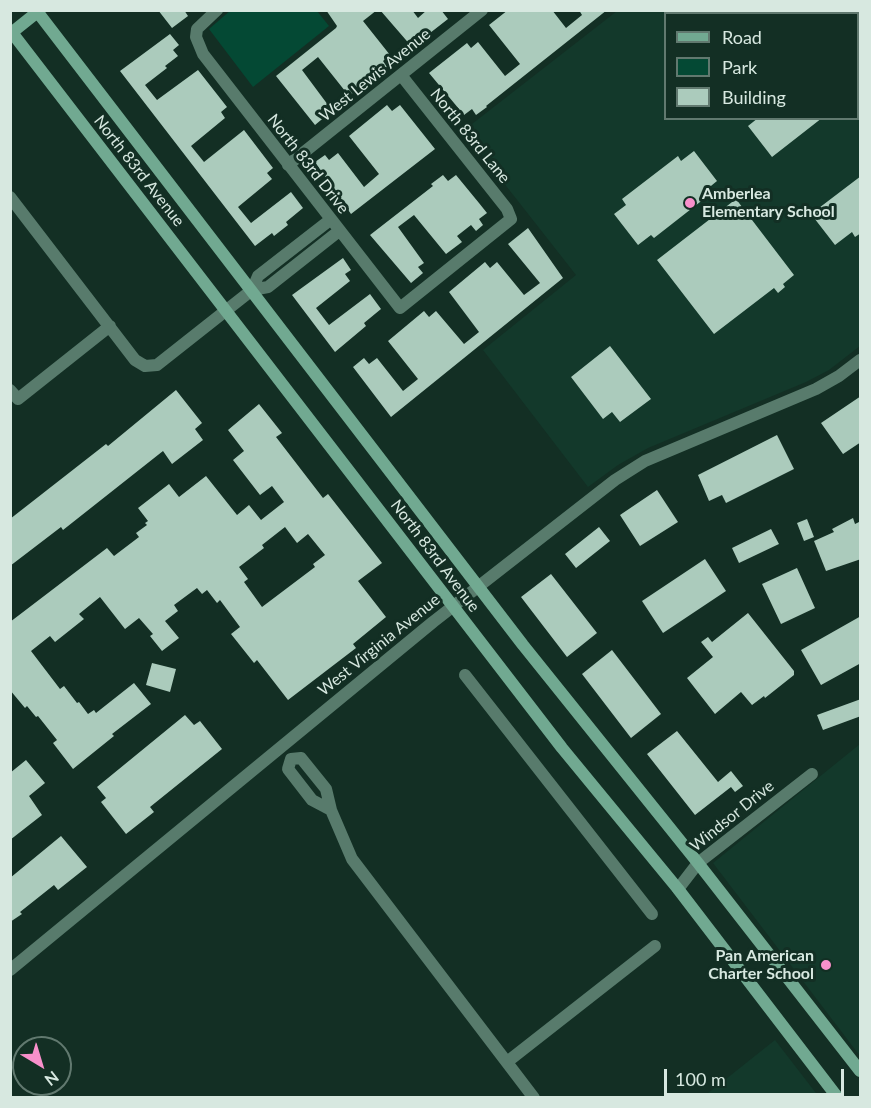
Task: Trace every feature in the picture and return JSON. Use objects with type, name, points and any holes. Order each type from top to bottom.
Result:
[{"type":"main road","points":[[11,32],[38,11]]},
{"type":"main road","name":"North 83rd Avenue","points":[[38,11],[478,586],[861,1071]]},
{"type":"main road","name":"North 83rd Avenue","points":[[11,32],[452,607],[562,748],[678,889],[838,1098]]},
{"type":"street","name":"North 83rd Drive","points":[[217,10],[197,29],[196,37],[203,54],[400,308]]},
{"type":"street","name":"West Lewis Avenue","points":[[288,165],[482,10]]},
{"type":"street","name":"North 83rd Lane","points":[[400,308],[511,219],[507,209],[401,75]]},
{"type":"street","points":[[10,196],[135,360],[145,366],[157,365],[252,290],[268,287],[339,231]]},
{"type":"street","points":[[252,290],[258,276],[330,220]]},
{"type":"street","points":[[292,249],[301,261]]},
{"type":"street","points":[[13,398],[110,326]]},
{"type":"street","name":"West Virginia Avenue","points":[[10,970],[452,607],[615,480],[645,461],[816,389],[861,360]]},
{"type":"street","points":[[465,675],[652,914]]},
{"type":"street","points":[[281,747],[291,759]]},
{"type":"street","points":[[291,759],[302,758],[326,789],[331,810],[352,859],[534,1098]]},
{"type":"street","points":[[291,759],[288,769],[312,800],[331,810]]},
{"type":"street","name":"Windsor Drive","points":[[678,889],[699,863],[812,774]]},
{"type":"street","points":[[507,1062],[655,946]]},
{"type":"shaded area","name":"Amberlea Elementary School","points":[[617,11],[860,11],[860,346],[829,370],[806,382],[648,448],[618,465],[588,487],[483,350],[576,275],[463,131]]},
{"type":"shaded area","name":"Pan American Charter School","points":[[860,744],[860,1056],[713,863]]},
{"type":"shaded area","points":[[775,1040],[819,1097],[703,1097],[731,1075]]},
{"type":"green space","points":[[231,10],[317,11],[329,26],[253,87],[209,29]]},
{"type":"building","points":[[158,10],[184,10],[188,16],[172,28]]},
{"type":"building","points":[[326,10],[377,10],[363,21],[390,55],[383,61],[387,67],[349,96],[318,57],[302,70],[328,105],[322,110],[327,115],[315,125],[276,76],[336,28],[337,26]]},
{"type":"building","points":[[380,10],[412,10],[418,18],[427,10],[441,10],[448,19],[412,47]]},
{"type":"building","points":[[508,10],[552,10],[566,28],[582,15],[579,10],[607,10],[487,107],[476,115],[472,109],[464,115],[429,73],[467,43],[471,48],[478,42],[505,76],[520,64],[489,25]]},
{"type":"building","points":[[170,34],[179,45],[173,50],[178,56],[145,85],[157,100],[198,70],[227,107],[221,112],[225,118],[191,146],[204,162],[244,130],[273,168],[267,173],[272,179],[238,207],[251,223],[291,192],[303,208],[286,222],[288,225],[274,236],[272,233],[255,246],[120,71]]},
{"type":"building","points":[[387,105],[392,111],[400,105],[435,149],[351,214],[315,162],[325,155],[329,160],[338,153],[364,187],[379,174],[349,136]]},
{"type":"building","points":[[756,120],[819,120],[772,157],[748,126]]},
{"type":"building","points":[[694,151],[717,181],[706,190],[709,195],[654,238],[651,235],[638,245],[614,214],[626,205],[622,199],[678,156],[681,161]]},
{"type":"building","points":[[443,175],[448,181],[456,175],[487,213],[479,219],[483,225],[476,231],[471,225],[457,236],[462,242],[446,254],[414,215],[398,227],[424,263],[418,267],[423,273],[411,283],[370,235],[433,186],[431,184]]},
{"type":"building","points":[[861,176],[861,233],[855,237],[852,232],[835,245],[811,214]]},
{"type":"building","points":[[736,199],[794,275],[783,284],[785,287],[778,293],[774,288],[714,334],[657,260]]},
{"type":"building","points":[[528,228],[563,278],[391,417],[353,367],[364,358],[369,364],[377,358],[403,391],[418,379],[388,341],[424,311],[429,317],[436,311],[464,344],[479,332],[449,292],[485,262],[490,268],[497,262],[524,295],[540,283],[508,244]]},
{"type":"building","points":[[343,258],[351,270],[345,274],[350,281],[316,308],[329,325],[370,294],[381,309],[364,323],[366,326],[335,352],[292,295]]},
{"type":"building","points":[[610,346],[651,399],[620,422],[612,412],[603,419],[571,377]]},
{"type":"building","points":[[176,390],[202,423],[195,429],[203,440],[172,464],[163,451],[63,530],[61,527],[10,566],[10,519],[106,444],[108,446]]},
{"type":"building","points":[[861,396],[861,442],[843,454],[821,423]]},
{"type":"building","points":[[259,404],[282,433],[276,437],[323,498],[328,494],[382,563],[358,581],[386,617],[353,644],[356,648],[288,700],[257,660],[254,663],[231,634],[240,627],[220,600],[217,603],[207,590],[202,594],[197,588],[174,605],[178,611],[165,621],[179,638],[162,651],[150,636],[153,634],[139,618],[125,629],[100,597],[79,614],[84,619],[55,642],[50,636],[31,651],[60,689],[64,686],[88,714],[94,710],[96,713],[134,683],[151,704],[112,734],[114,736],[73,769],[53,743],[57,740],[38,716],[36,717],[27,706],[25,708],[10,690],[10,622],[107,548],[114,556],[139,537],[136,533],[147,525],[145,523],[148,521],[138,508],[169,484],[179,497],[206,476],[237,515],[249,505],[261,520],[284,502],[272,486],[260,495],[233,460],[244,451],[228,430]],"holes":[[[285,527],[297,543],[308,534],[325,555],[313,564],[315,567],[262,607],[244,582],[248,579],[239,567],[264,548],[262,545]]]},
{"type":"building","points":[[777,435],[794,469],[726,503],[722,495],[709,501],[698,475]]},
{"type":"building","points":[[657,490],[678,522],[640,546],[620,515]]},
{"type":"building","points":[[853,518],[855,524],[861,521],[861,559],[826,571],[814,541],[834,532],[832,529]]},
{"type":"building","points":[[807,519],[814,537],[804,541],[797,523]]},
{"type":"building","points":[[599,527],[610,541],[576,568],[565,554]]},
{"type":"building","points":[[771,529],[779,544],[739,563],[732,548]]},
{"type":"building","points":[[705,559],[726,591],[663,633],[642,601]]},
{"type":"building","points":[[797,568],[815,608],[781,624],[762,584]]},
{"type":"building","points":[[551,574],[597,633],[567,657],[521,597]]},
{"type":"building","points":[[748,613],[794,671],[794,675],[765,698],[764,696],[752,705],[741,692],[715,714],[687,678],[713,657],[701,642],[708,637],[712,642]]},
{"type":"building","points":[[861,616],[861,663],[821,685],[801,650]]},
{"type":"building","points":[[612,650],[661,714],[631,738],[582,674]]},
{"type":"building","points":[[152,663],[176,669],[170,692],[146,685]]},
{"type":"building","points":[[861,699],[861,716],[823,730],[817,715]]},
{"type":"building","points":[[185,715],[194,725],[200,721],[222,749],[150,807],[154,812],[126,834],[101,802],[106,798],[97,787]]},
{"type":"building","points":[[677,731],[718,782],[731,771],[743,786],[735,792],[731,787],[695,815],[647,754]]},
{"type":"building","points":[[26,760],[45,783],[29,796],[42,815],[10,840],[10,773]]},
{"type":"building","points":[[61,836],[87,867],[58,890],[54,885],[10,922],[10,878]]},
{"type":"place","name":"Amberlea Elementary School","points":[[690,203]]},
{"type":"place","name":"Pan American Charter School","points":[[826,965]]}]
